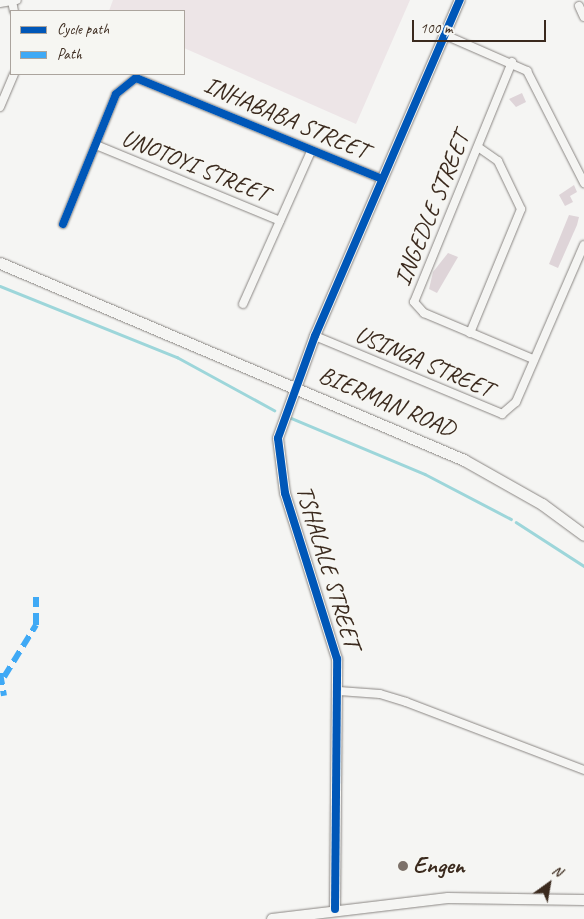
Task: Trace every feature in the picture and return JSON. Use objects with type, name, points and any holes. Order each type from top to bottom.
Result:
[{"type":"main road","name":"BIERMAN ROAD","points":[[0,257],[496,476],[584,535]]},
{"type":"main road","name":"BIERMAN ROAD","points":[[0,263],[479,462],[584,529]]},
{"type":"street","points":[[0,3],[15,0]]},
{"type":"street","name":"TSHALALE STREET","points":[[335,909],[339,691],[335,646],[278,460],[281,424],[294,386],[315,336],[460,0]]},
{"type":"street","points":[[579,6],[584,17]]},
{"type":"street","points":[[445,35],[512,62],[537,85],[584,183]]},
{"type":"street","name":"INGEDLE STREET","points":[[512,62],[414,298],[424,313],[533,360]]},
{"type":"street","points":[[0,108],[14,75]]},
{"type":"street","name":"INHABABA STREET","points":[[63,224],[116,94],[136,78],[382,179]]},
{"type":"street","name":"UNOTOYI STREET","points":[[96,145],[280,221]]},
{"type":"street","points":[[470,333],[521,209],[498,161],[478,147]]},
{"type":"street","points":[[243,304],[311,151]]},
{"type":"street","points":[[533,360],[584,245]]},
{"type":"street","name":"USINGA STREET","points":[[315,336],[489,412],[508,412],[516,402],[533,360]]},
{"type":"street","points":[[339,691],[380,694],[406,702],[584,770]]},
{"type":"street","points":[[272,919],[335,909],[497,896],[584,900]]},
{"type":"shaded area","points":[[113,0],[410,0],[356,124],[185,48],[185,10],[109,10]]},
{"type":"building","points":[[522,93],[526,102],[516,107],[509,99]]},
{"type":"building","points":[[574,185],[577,192],[570,196],[573,202],[565,206],[559,195]]},
{"type":"building","points":[[569,215],[579,217],[558,268],[549,264]]},
{"type":"building","points":[[448,253],[458,257],[437,293],[429,289],[433,272]]},
{"type":"waterway","points":[[0,286],[177,357],[274,410]]},
{"type":"waterway","points":[[291,418],[425,474],[511,519]]},
{"type":"waterway","points":[[516,522],[584,566]]},
{"type":"marked path","points":[[4,677],[36,625],[36,597]]},
{"type":"marked path","points":[[0,673],[4,696]]},
{"type":"cycle path","points":[[335,909],[337,659],[285,493],[278,438],[315,336],[460,0]]},
{"type":"cycle path","points":[[63,224],[116,94],[136,78],[382,179]]},
{"type":"place","name":"Engen","points":[[403,866]]}]
